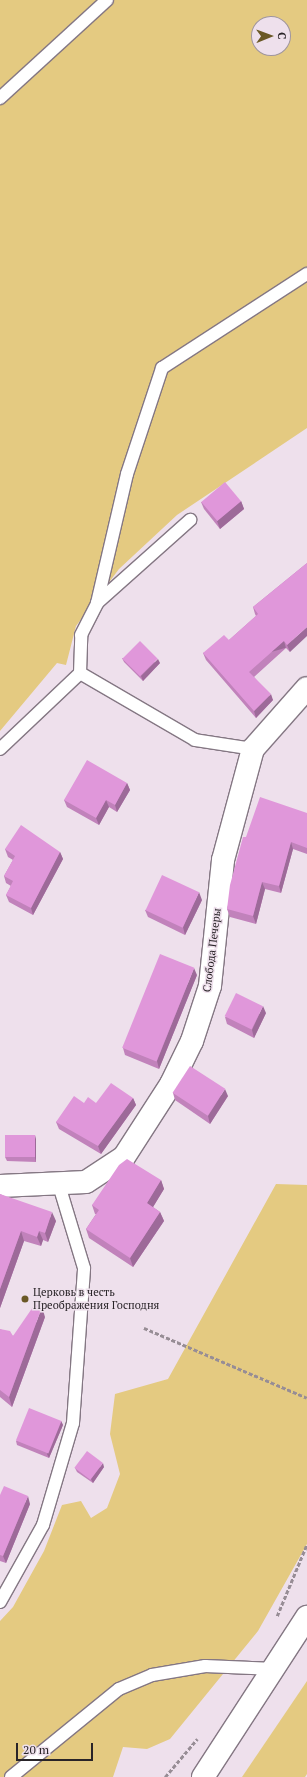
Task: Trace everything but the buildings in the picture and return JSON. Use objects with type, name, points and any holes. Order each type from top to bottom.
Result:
[{"type":"street","name":"Слобода Печеры","points":[[0,1186],[86,1182],[124,1157],[171,1084],[192,1041],[210,986],[223,860],[253,749],[307,688]]},
{"type":"street","points":[[203,1777],[275,1669],[307,1617]]},
{"type":"lane","points":[[0,98],[107,0]]},
{"type":"lane","points":[[0,749],[80,673],[81,635],[96,603],[127,474],[162,368],[307,274]]},
{"type":"lane","points":[[96,603],[190,520]]},
{"type":"lane","points":[[80,673],[195,740],[253,749]]},
{"type":"lane","points":[[0,1602],[43,1525],[73,1423],[84,1268],[59,1184]]},
{"type":"lane","points":[[11,1777],[119,1689],[152,1675],[205,1666],[275,1669]]},
{"type":"path","points":[[144,1328],[307,1398]]},
{"type":"shaded area","points":[[0,0],[307,0],[307,428],[177,515],[119,569],[76,626],[66,665],[57,663],[0,731]]},
{"type":"shaded area","points":[[276,1184],[307,1185],[307,1544],[258,1631],[170,1739],[147,1749],[123,1747],[113,1777],[0,1777],[0,1621],[13,1607],[44,1551],[62,1505],[81,1501],[91,1518],[107,1508],[120,1474],[110,1434],[115,1394],[168,1379]]},
{"type":"shaded area","points":[[307,1681],[307,1774],[305,1777],[242,1777]]},
{"type":"place","name":"Церковь в честь Преображения Господня","points":[[25,1299]]}]
